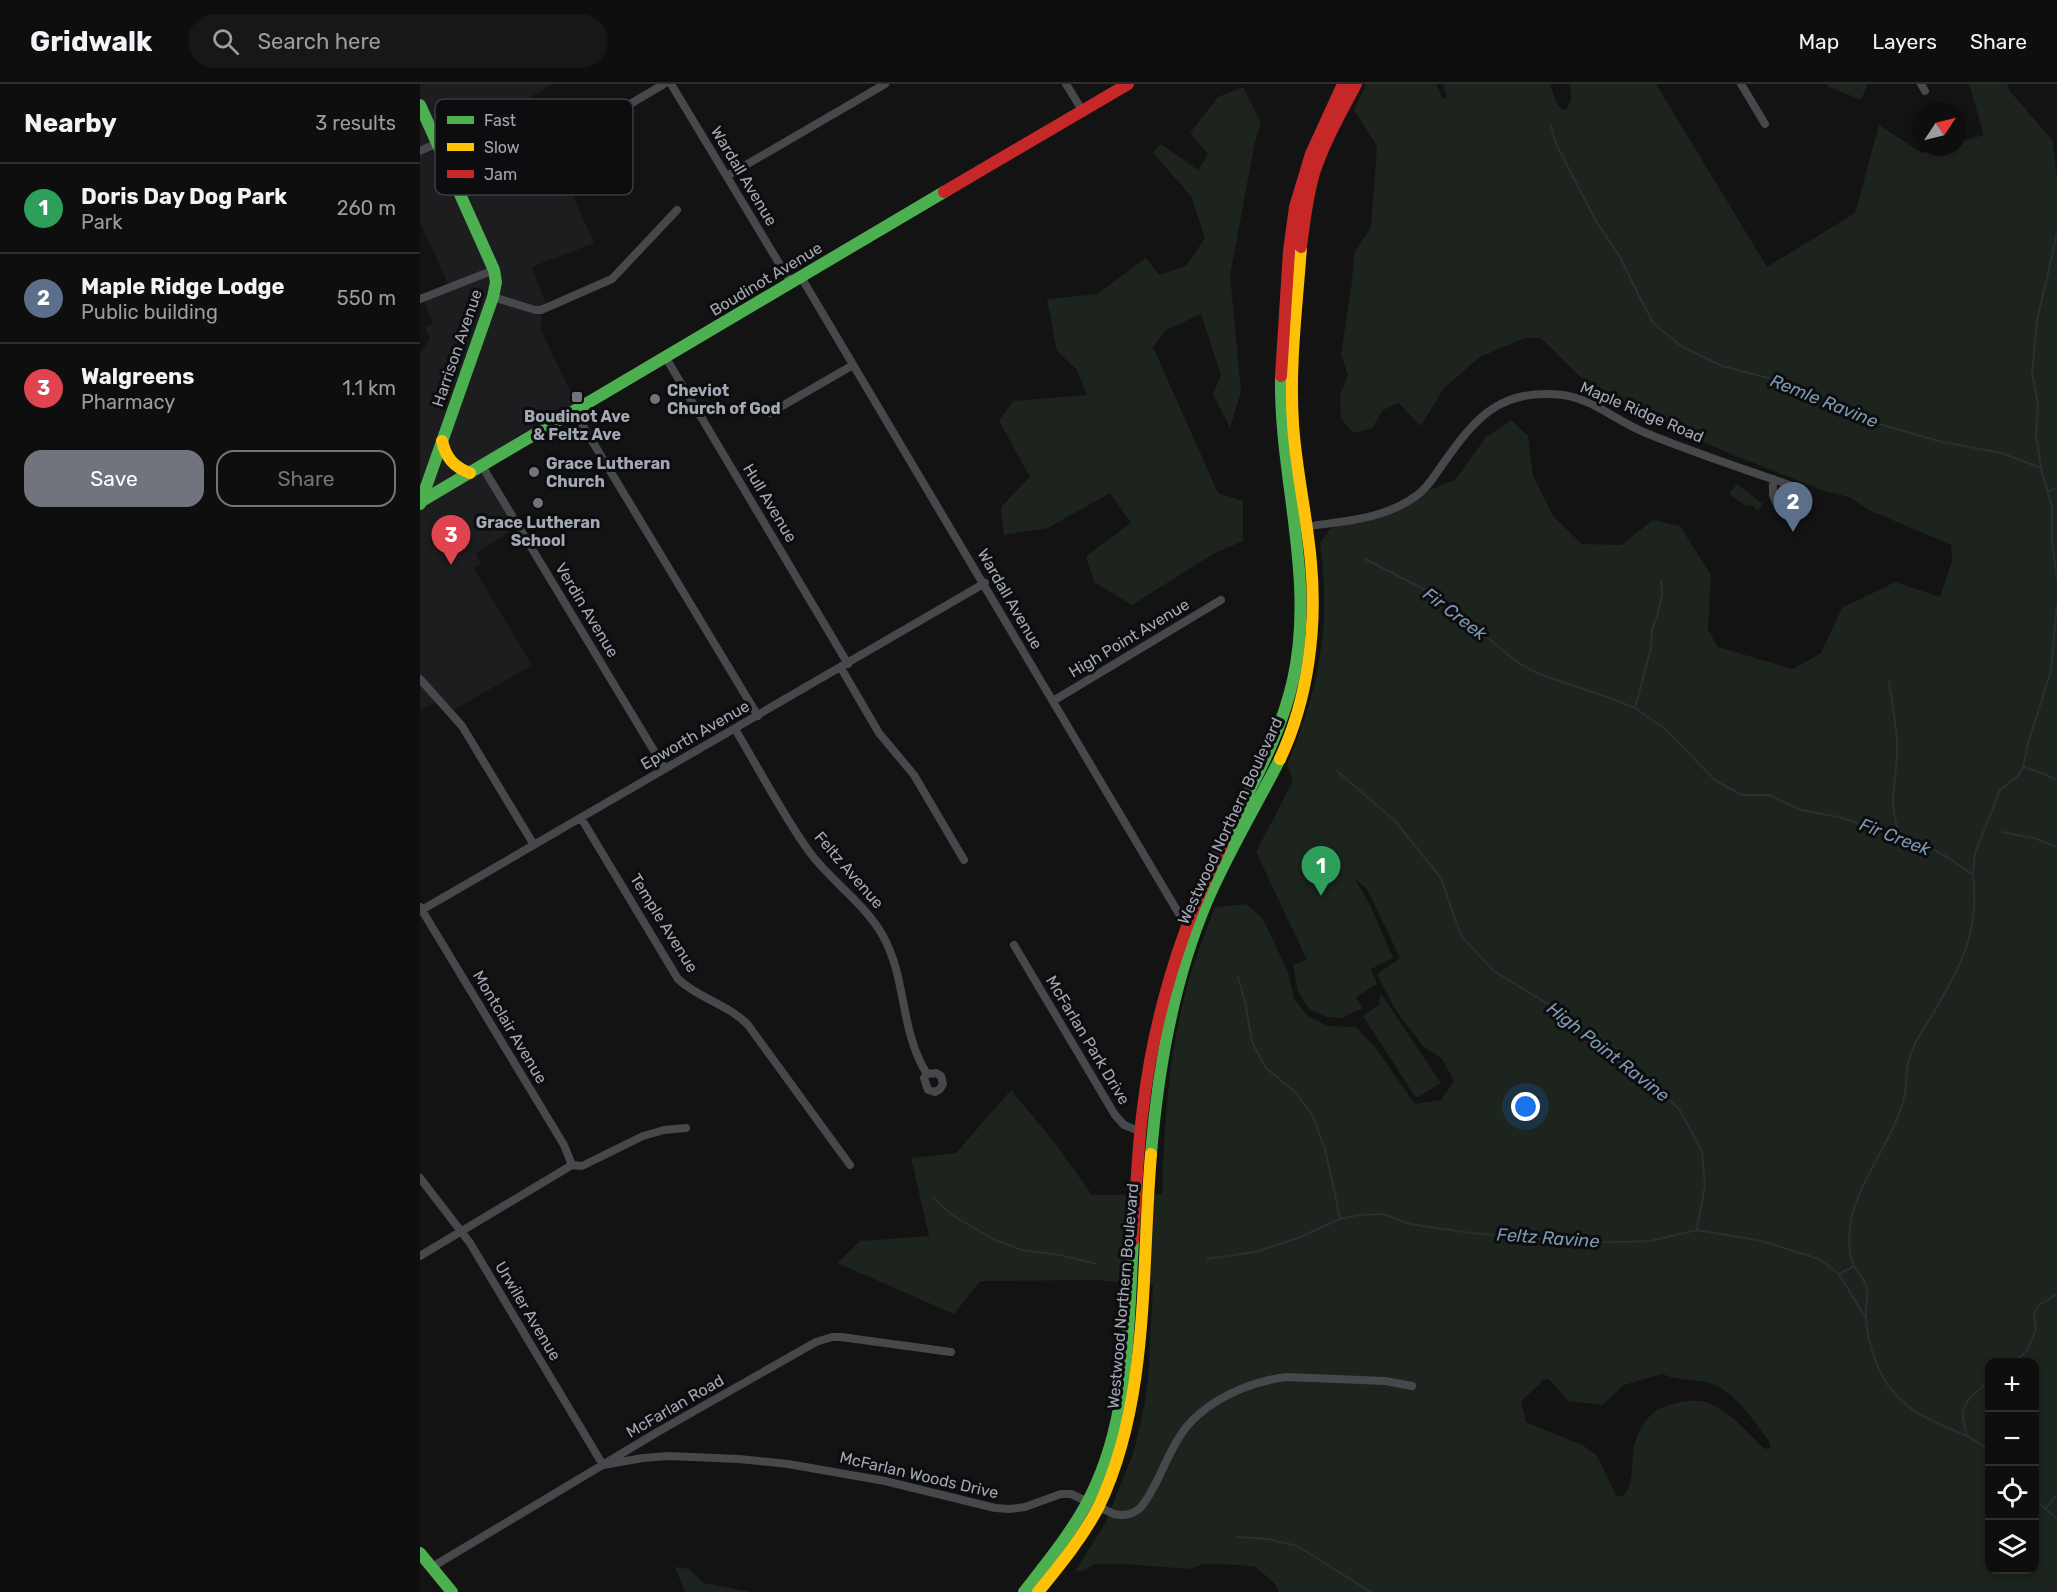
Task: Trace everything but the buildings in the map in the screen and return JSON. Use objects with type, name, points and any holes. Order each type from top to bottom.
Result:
[{"type":"main road","name":"Boudinot Avenue","points":[[420,503],[1128,84]]},
{"type":"main road","name":"Westwood Northern Boulevard","points":[[1038,1592],[1077,1542],[1093,1504],[1119,1454],[1131,1410],[1136,1382],[1146,1133],[1190,931],[1278,762],[1296,720],[1308,673],[1313,626],[1311,564],[1300,527],[1292,383],[1304,219],[1320,158],[1348,87]]},
{"type":"main road","name":"Harrison Avenue","points":[[420,105],[435,139]]},
{"type":"main road","name":"Harrison Avenue","points":[[420,503],[493,297],[496,282],[494,270],[460,195]]},
{"type":"main road","points":[[442,441],[444,454],[454,466],[470,473]]},
{"type":"main road","name":"Westwood Northern Boulevard","points":[[1024,1592],[1067,1534],[1093,1504]]},
{"type":"main road","points":[[420,1553],[452,1592]]},
{"type":"street","points":[[633,102],[664,84]]},
{"type":"street","name":"Wardall Avenue","points":[[671,84],[727,176],[853,365],[1190,931]]},
{"type":"street","points":[[727,176],[885,84]]},
{"type":"street","points":[[1066,84],[1082,110]]},
{"type":"street","points":[[1741,84],[1765,124]]},
{"type":"street","points":[[420,151],[435,144]]},
{"type":"street","points":[[493,297],[541,310],[612,279],[677,210]]},
{"type":"street","points":[[420,299],[494,270]]},
{"type":"street","name":"Hull Avenue","points":[[666,358],[844,666],[879,733],[914,775],[964,861]]},
{"type":"street","points":[[770,413],[853,365]]},
{"type":"street","name":"Maple Ridge Road","points":[[1300,527],[1353,520],[1397,509],[1419,495],[1468,429],[1489,410],[1514,398],[1541,394],[1566,396],[1583,402],[1644,432],[1773,479],[1802,492],[1808,498],[1808,506],[1799,513],[1789,513],[1778,507],[1773,495],[1773,479]]},
{"type":"street","points":[[574,411],[758,716]]},
{"type":"street","name":"Verdin Avenue","points":[[482,466],[665,769]]},
{"type":"street","name":"Epworth Avenue","points":[[421,909],[534,846],[985,584]]},
{"type":"street","name":"High Point Avenue","points":[[1053,701],[1221,600]]},
{"type":"street","points":[[420,679],[462,726],[534,846]]},
{"type":"street","name":"Feltz Avenue","points":[[735,729],[808,850],[867,912],[883,935],[895,964],[914,1047],[927,1074]]},
{"type":"street","name":"Temple Avenue","points":[[581,818],[678,979],[697,994],[732,1011],[748,1025],[850,1165]]},
{"type":"street","name":"Montclair Avenue","points":[[421,909],[564,1145],[572,1165]]},
{"type":"street","name":"McFarlan Park Drive","points":[[1014,945],[1115,1115],[1124,1125],[1146,1133]]},
{"type":"street","points":[[420,1256],[572,1165],[582,1166],[653,1132],[686,1128]]},
{"type":"street","name":"Urwiler Avenue","points":[[420,1178],[482,1262],[603,1465]]},
{"type":"street","name":"McFarlan Road","points":[[432,1567],[603,1465],[824,1339],[841,1337],[951,1352]]},
{"type":"street","name":"McFarlan Woods Drive","points":[[603,1465],[668,1456],[739,1459],[840,1472],[995,1508],[1024,1507],[1061,1494],[1071,1494],[1121,1515],[1131,1513],[1141,1507],[1179,1437],[1197,1416],[1224,1398],[1255,1384],[1286,1377],[1313,1377],[1412,1386]]},
{"type":"shaded area","points":[[420,84],[552,84],[529,99],[435,99],[435,195],[572,195],[594,243],[532,267],[547,308],[541,310],[541,331],[579,408],[482,466],[518,526],[476,554],[481,563],[474,568],[532,665],[450,712],[439,700],[420,711],[420,354],[430,339],[425,327],[433,324],[423,298],[449,286],[420,222]]},
{"type":"shaded area","points":[[1366,84],[1436,84],[1442,97],[1446,99],[1443,84],[1550,84],[1557,104],[1563,110],[1567,109],[1571,99],[1570,84],[1656,84],[1767,267],[1855,213],[1879,125],[1913,147],[1913,156],[1967,156],[1967,140],[1984,135],[1969,84],[2007,84],[2009,90],[2053,141],[2057,178],[2057,1592],[1279,1592],[1275,1584],[1256,1567],[1239,1565],[1204,1564],[1190,1569],[1095,1564],[1083,1571],[1075,1571],[1105,1524],[1133,1454],[1148,1381],[1153,1285],[1096,1280],[980,1281],[954,1314],[837,1263],[860,1241],[929,1236],[911,1158],[956,1153],[1011,1090],[1055,1143],[1092,1195],[1162,1194],[1166,1113],[1172,1059],[1182,1006],[1201,943],[1215,907],[1246,904],[1263,919],[1288,972],[1294,999],[1309,1017],[1328,1026],[1356,1027],[1375,1047],[1415,1104],[1441,1100],[1454,1081],[1442,1059],[1423,1046],[1396,1011],[1377,974],[1400,958],[1367,889],[1355,879],[1371,907],[1393,958],[1371,969],[1377,984],[1356,997],[1363,1008],[1342,1018],[1326,1017],[1309,1009],[1298,992],[1293,965],[1307,960],[1256,852],[1293,781],[1287,765],[1303,724],[1315,682],[1324,616],[1324,581],[1320,543],[1330,529],[1455,480],[1486,437],[1512,420],[1528,436],[1533,476],[1553,516],[1582,544],[1621,545],[1653,520],[1680,526],[1711,575],[1708,630],[1718,647],[1793,669],[1821,653],[1842,608],[1895,582],[1940,597],[1952,561],[1951,545],[1871,511],[1849,497],[1824,491],[1726,452],[1595,391],[1541,338],[1525,338],[1480,357],[1444,388],[1421,426],[1399,403],[1383,410],[1372,428],[1354,433],[1341,419],[1340,395],[1348,375],[1341,355],[1355,251],[1371,227],[1377,146],[1354,110]],"holes":[[[1662,1374],[1705,1382],[1721,1388],[1752,1418],[1770,1443],[1770,1448],[1765,1449],[1732,1417],[1708,1403],[1687,1401],[1663,1407],[1652,1414],[1641,1428],[1634,1446],[1631,1480],[1622,1497],[1616,1495],[1597,1456],[1584,1446],[1526,1422],[1521,1402],[1543,1380],[1549,1379],[1568,1401],[1602,1405],[1624,1385]]]},
{"type":"shaded area","points":[[1827,84],[1868,84],[1861,100],[1829,87]]},
{"type":"shaded area","points":[[1243,87],[1261,123],[1255,142],[1230,275],[1241,391],[1230,428],[1213,394],[1221,375],[1201,314],[1166,330],[1153,347],[1218,493],[1243,501],[1243,541],[1213,554],[1132,605],[1094,582],[1086,556],[1131,523],[1110,493],[1048,528],[1004,535],[1001,507],[1030,477],[999,421],[1013,401],[1087,395],[1077,370],[1057,351],[1047,299],[1097,294],[1146,258],[1159,275],[1186,266],[1205,238],[1191,196],[1153,153],[1161,144],[1198,170],[1208,154],[1190,133],[1218,97]]},
{"type":"shaded area","points":[[1737,484],[1763,504],[1758,511],[1729,494]]},
{"type":"shaded area","points":[[1382,995],[1441,1083],[1416,1098],[1363,1016],[1380,1004],[1379,997]]},
{"type":"shaded area","points":[[675,1567],[689,1569],[704,1583],[751,1592],[685,1592]]},
{"type":"waterway","name":"Remle Ravine","points":[[1551,126],[1556,144],[1596,221],[1620,257],[1654,324],[1681,346],[1722,366],[1780,381],[1855,417],[1942,442],[2002,453],[2041,468],[2052,508],[2052,538],[2057,580]]},
{"type":"waterway","points":[[2041,467],[2036,435],[2038,404],[2032,373],[2037,321],[2057,233]]},
{"type":"waterway","points":[[2047,492],[2057,488]]},
{"type":"waterway","name":"Fir Creek","points":[[1365,559],[1437,596],[1517,662],[1539,674],[1635,708],[1664,728],[1716,781],[1742,795],[1769,795],[1801,810],[1843,818],[1897,838],[1921,843],[1973,875],[1974,914],[1966,947],[1960,963],[1911,1054],[1902,1107],[1856,1203],[1850,1226],[1849,1247],[1852,1262],[1864,1280],[1867,1290],[1868,1337],[1878,1367],[1888,1385],[1905,1404],[1916,1412],[1985,1448]]},
{"type":"waterway","points":[[1635,708],[1651,648],[1652,629],[1662,595],[1661,580]]},
{"type":"waterway","name":"Remle Ravine","points":[[1973,874],[1975,853],[2000,790],[2019,775],[2023,767],[2028,743],[2051,671],[2057,603]]},
{"type":"waterway","points":[[1889,682],[1897,742],[1893,802],[1894,814],[1902,838]]},
{"type":"waterway","points":[[2024,767],[2057,781]]},
{"type":"waterway","name":"High Point Ravine","points":[[1337,771],[1395,821],[1441,878],[1461,936],[1494,971],[1569,1017],[1596,1046],[1648,1081],[1679,1109],[1702,1151],[1705,1186],[1697,1229]]},
{"type":"waterway","points":[[2002,832],[2034,838],[2057,847]]},
{"type":"waterway","points":[[1238,977],[1252,1042],[1266,1068],[1295,1092],[1312,1114],[1325,1149],[1340,1218]]},
{"type":"waterway","points":[[935,1199],[952,1215],[993,1239],[1022,1250],[1060,1255],[1097,1264]]},
{"type":"waterway","name":"Feltz Ravine","points":[[1207,1259],[1255,1252],[1298,1238],[1340,1219],[1358,1215],[1383,1214],[1410,1224],[1471,1233],[1589,1243],[1650,1241],[1697,1230],[1762,1241],[1819,1259],[1839,1274],[1865,1317]]},
{"type":"waterway","points":[[1839,1274],[1854,1266]]},
{"type":"waterway","points":[[2019,1358],[2027,1351],[2036,1329],[2034,1313],[2039,1305],[2057,1294]]},
{"type":"waterway","points":[[1966,1435],[1963,1411],[1972,1396],[1985,1385]]},
{"type":"waterway","points":[[2045,1509],[2057,1495]]},
{"type":"waterway","name":"Fir Creek","points":[[2039,1503],[2057,1519]]},
{"type":"waterway","points":[[1237,1537],[1268,1539],[1297,1546],[1371,1592]]},
{"type":"traffic: fast","points":[[420,105],[435,138]]},
{"type":"traffic: fast","points":[[420,502],[944,192]]},
{"type":"traffic: fast","points":[[420,504],[493,297],[496,282],[494,270],[460,195]]},
{"type":"traffic: fast","points":[[1223,843],[1263,763],[1280,722],[1293,680],[1299,642],[1301,604],[1299,566],[1285,452],[1281,376]]},
{"type":"traffic: fast","points":[[1151,1154],[1158,1089],[1169,1025],[1195,931],[1215,883],[1280,759]]},
{"type":"traffic: fast","points":[[1024,1592],[1077,1521],[1104,1465],[1113,1434],[1125,1370],[1133,1240]]},
{"type":"traffic: fast","points":[[420,1553],[452,1592]]},
{"type":"traffic: slow","points":[[1280,759],[1290,736],[1304,688],[1313,613],[1311,563],[1292,402],[1294,335],[1301,247]]},
{"type":"traffic: slow","points":[[442,441],[452,461],[459,468],[470,473]]},
{"type":"traffic: slow","points":[[1038,1592],[1078,1540],[1099,1506],[1115,1465],[1127,1422],[1140,1333],[1151,1154]]},
{"type":"traffic: jam","points":[[944,192],[1128,84]]},
{"type":"traffic: jam","points":[[1281,376],[1289,251],[1295,207],[1311,154],[1343,84]]},
{"type":"traffic: jam","points":[[1301,247],[1308,200],[1318,161],[1356,84]]},
{"type":"traffic: jam","points":[[1133,1240],[1141,1124],[1154,1039],[1183,939],[1208,874],[1223,843]]},
{"type":"place","name":"Boudinot Ave & Feltz Ave","points":[[577,397]]},
{"type":"place","name":"Cheviot Church of God","points":[[655,399]]},
{"type":"place","name":"Grace Lutheran Church","points":[[534,472]]},
{"type":"place","name":"Grace Lutheran School","points":[[538,503]]},
{"type":"place","name":"Maple Ridge Lodge","points":[[1793,532]]},
{"type":"place","name":"Walgreens","points":[[451,565]]},
{"type":"place","name":"Doris Day Dog Park","points":[[1321,896]]}]
